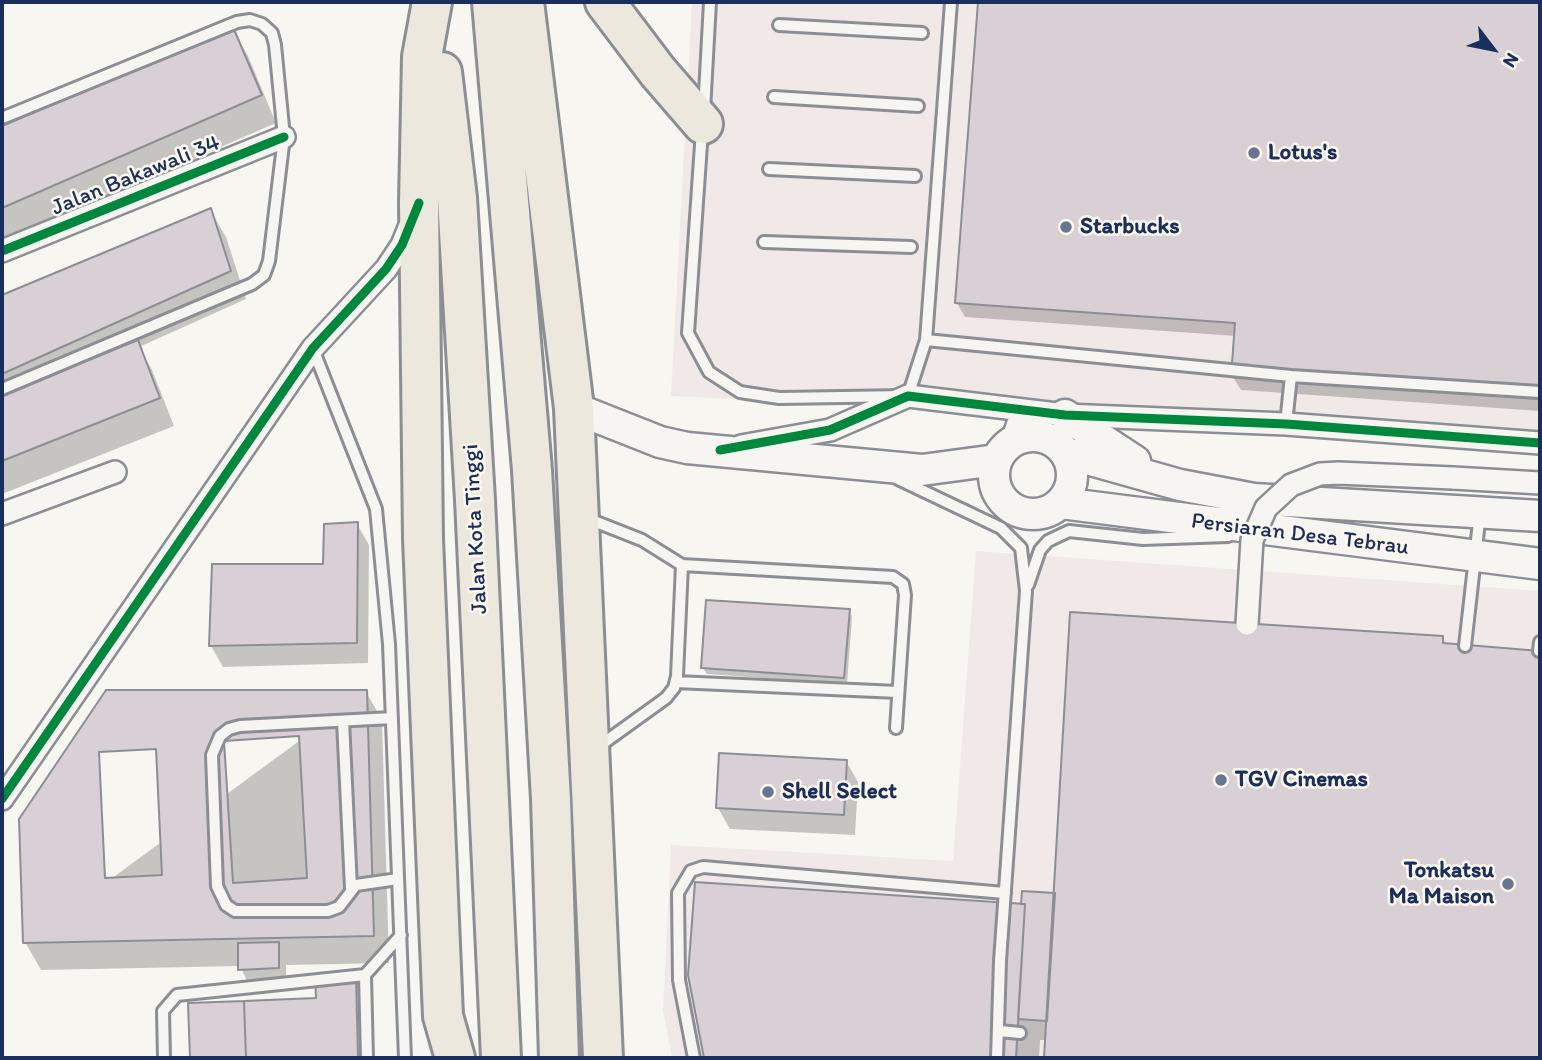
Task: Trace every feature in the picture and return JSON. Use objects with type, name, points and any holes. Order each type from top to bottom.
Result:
[{"type":"highway","points":[[434,2],[422,57],[419,203],[423,539],[443,1016],[455,1058]]},
{"type":"highway","name":"Jalan Kota Tinggi","points":[[434,2],[458,225],[475,500],[501,1058]]},
{"type":"highway","points":[[492,2],[532,470],[551,799],[559,1058]]},
{"type":"highway","points":[[524,2],[574,408],[603,1058]]},
{"type":"highway","points":[[605,2],[658,72],[703,124]]},
{"type":"street","name":"Jalan Bakawali 34","points":[[2,251],[284,137]]},
{"type":"street","points":[[2,799],[313,348],[386,269],[402,244],[419,203]]},
{"type":"street","points":[[720,450],[830,430],[908,396],[1022,411],[1059,435],[1072,474],[1067,494],[1061,503],[1042,513],[1031,514],[1011,508],[997,491],[994,470],[1022,411]]},
{"type":"street","points":[[574,408],[660,442],[922,470],[1004,450],[1026,436],[1286,424],[1540,443]]},
{"type":"street","name":"Persiaran Desa Tebrau","points":[[1059,435],[1180,485],[1254,499],[1540,516]]},
{"type":"street","points":[[2,514],[115,472]]},
{"type":"street","points":[[1247,624],[1252,540],[1266,508],[1291,485],[1320,474],[1338,473],[1540,483]]},
{"type":"street","name":"Persiaran Desa Tebrau","points":[[1061,503],[1540,564]]},
{"type":"lane","points":[[710,2],[688,333],[709,372],[740,392],[779,398],[908,396],[926,340],[943,33],[951,2]]},
{"type":"lane","points":[[2,118],[237,22],[250,20],[262,24],[272,33],[284,137],[269,261],[258,280],[2,389]]},
{"type":"lane","points":[[779,25],[922,33]]},
{"type":"lane","points":[[774,97],[918,106]]},
{"type":"lane","points":[[769,169],[915,176]]},
{"type":"lane","points":[[764,242],[911,247]]},
{"type":"lane","points":[[926,340],[1291,376],[1540,391]]},
{"type":"lane","points":[[313,348],[376,509],[389,644],[405,1058]]},
{"type":"lane","points":[[1286,424],[1291,376]]},
{"type":"lane","points":[[866,466],[947,500],[1011,534],[1021,548],[1026,592],[1000,961],[998,1058]]},
{"type":"lane","points":[[1465,646],[1480,511]]},
{"type":"lane","points":[[577,514],[642,540],[682,565],[893,577],[903,584],[905,596],[896,727]]},
{"type":"lane","points":[[1026,592],[1041,550],[1048,541],[1069,531],[1143,539],[1209,538],[1271,531]]},
{"type":"lane","points":[[590,754],[666,698],[676,682],[682,565]]},
{"type":"lane","points":[[676,682],[898,692]]},
{"type":"lane","points":[[343,721],[351,888],[334,910],[246,913],[226,905],[217,886],[212,755],[220,736],[229,729],[240,726],[392,718]]},
{"type":"lane","points":[[694,1058],[679,980],[678,892],[691,871],[704,867],[1005,892]]},
{"type":"lane","points":[[351,888],[398,879]]},
{"type":"lane","points":[[164,1058],[163,1011],[177,995],[365,975],[401,936]]},
{"type":"lane","points":[[365,975],[368,1058]]},
{"type":"lane","points":[[999,1031],[1020,1032]]},
{"type":"shaded area","points":[[692,2],[1540,2],[1540,441],[671,396]]},
{"type":"shaded area","points":[[976,551],[1540,591],[1540,1058],[672,1058],[663,1010],[671,845],[953,861]]},
{"type":"building","name":"Lotus's","points":[[978,2],[1540,2],[1540,399],[1231,377],[1235,323],[955,303]]},
{"type":"building","points":[[233,27],[262,95],[2,208],[2,126]]},
{"type":"building","points":[[211,208],[231,271],[2,374],[2,295]]},
{"type":"building","points":[[138,340],[160,398],[2,461],[2,394]]},
{"type":"building","points":[[358,522],[357,643],[209,646],[212,564],[323,564],[324,524]]},
{"type":"building","points":[[706,600],[850,609],[844,678],[701,668]]},
{"type":"building","points":[[1070,612],[1443,636],[1443,643],[1540,651],[1540,1058],[1044,1058]]},
{"type":"building","points":[[106,690],[367,690],[374,936],[23,943],[19,819]]},
{"type":"building","points":[[299,736],[307,878],[233,883],[224,741]]},
{"type":"building","points":[[156,749],[162,875],[105,878],[99,752]]},
{"type":"building","points":[[719,753],[847,760],[844,815],[716,808]]},
{"type":"building","points":[[695,882],[1025,904],[1016,1058],[704,1058],[688,975]]},
{"type":"building","points":[[1022,891],[1055,893],[1047,1021],[1018,1019],[1025,904],[1021,904]]},
{"type":"building","points":[[279,942],[279,968],[238,970],[238,943]]},
{"type":"building","points":[[356,976],[358,1058],[246,1058],[244,1001],[316,998],[315,977]]},
{"type":"building","points":[[244,1001],[246,1058],[190,1058],[188,1003]]},
{"type":"cycle path","points":[[2,251],[284,137]]},
{"type":"cycle path","points":[[2,799],[313,348],[386,269],[402,245],[419,203]]},
{"type":"cycle path","points":[[720,450],[830,430],[908,396],[1065,415],[1286,424],[1540,443]]},
{"type":"place","name":"Lotus's","points":[[1254,153]]},
{"type":"place","name":"Starbucks","points":[[1066,227]]},
{"type":"place","name":"TGV Cinemas","points":[[1221,780]]},
{"type":"place","name":"Shell Select","points":[[768,792]]},
{"type":"place","name":"Tonkatsu Ma Maison","points":[[1508,884]]}]
